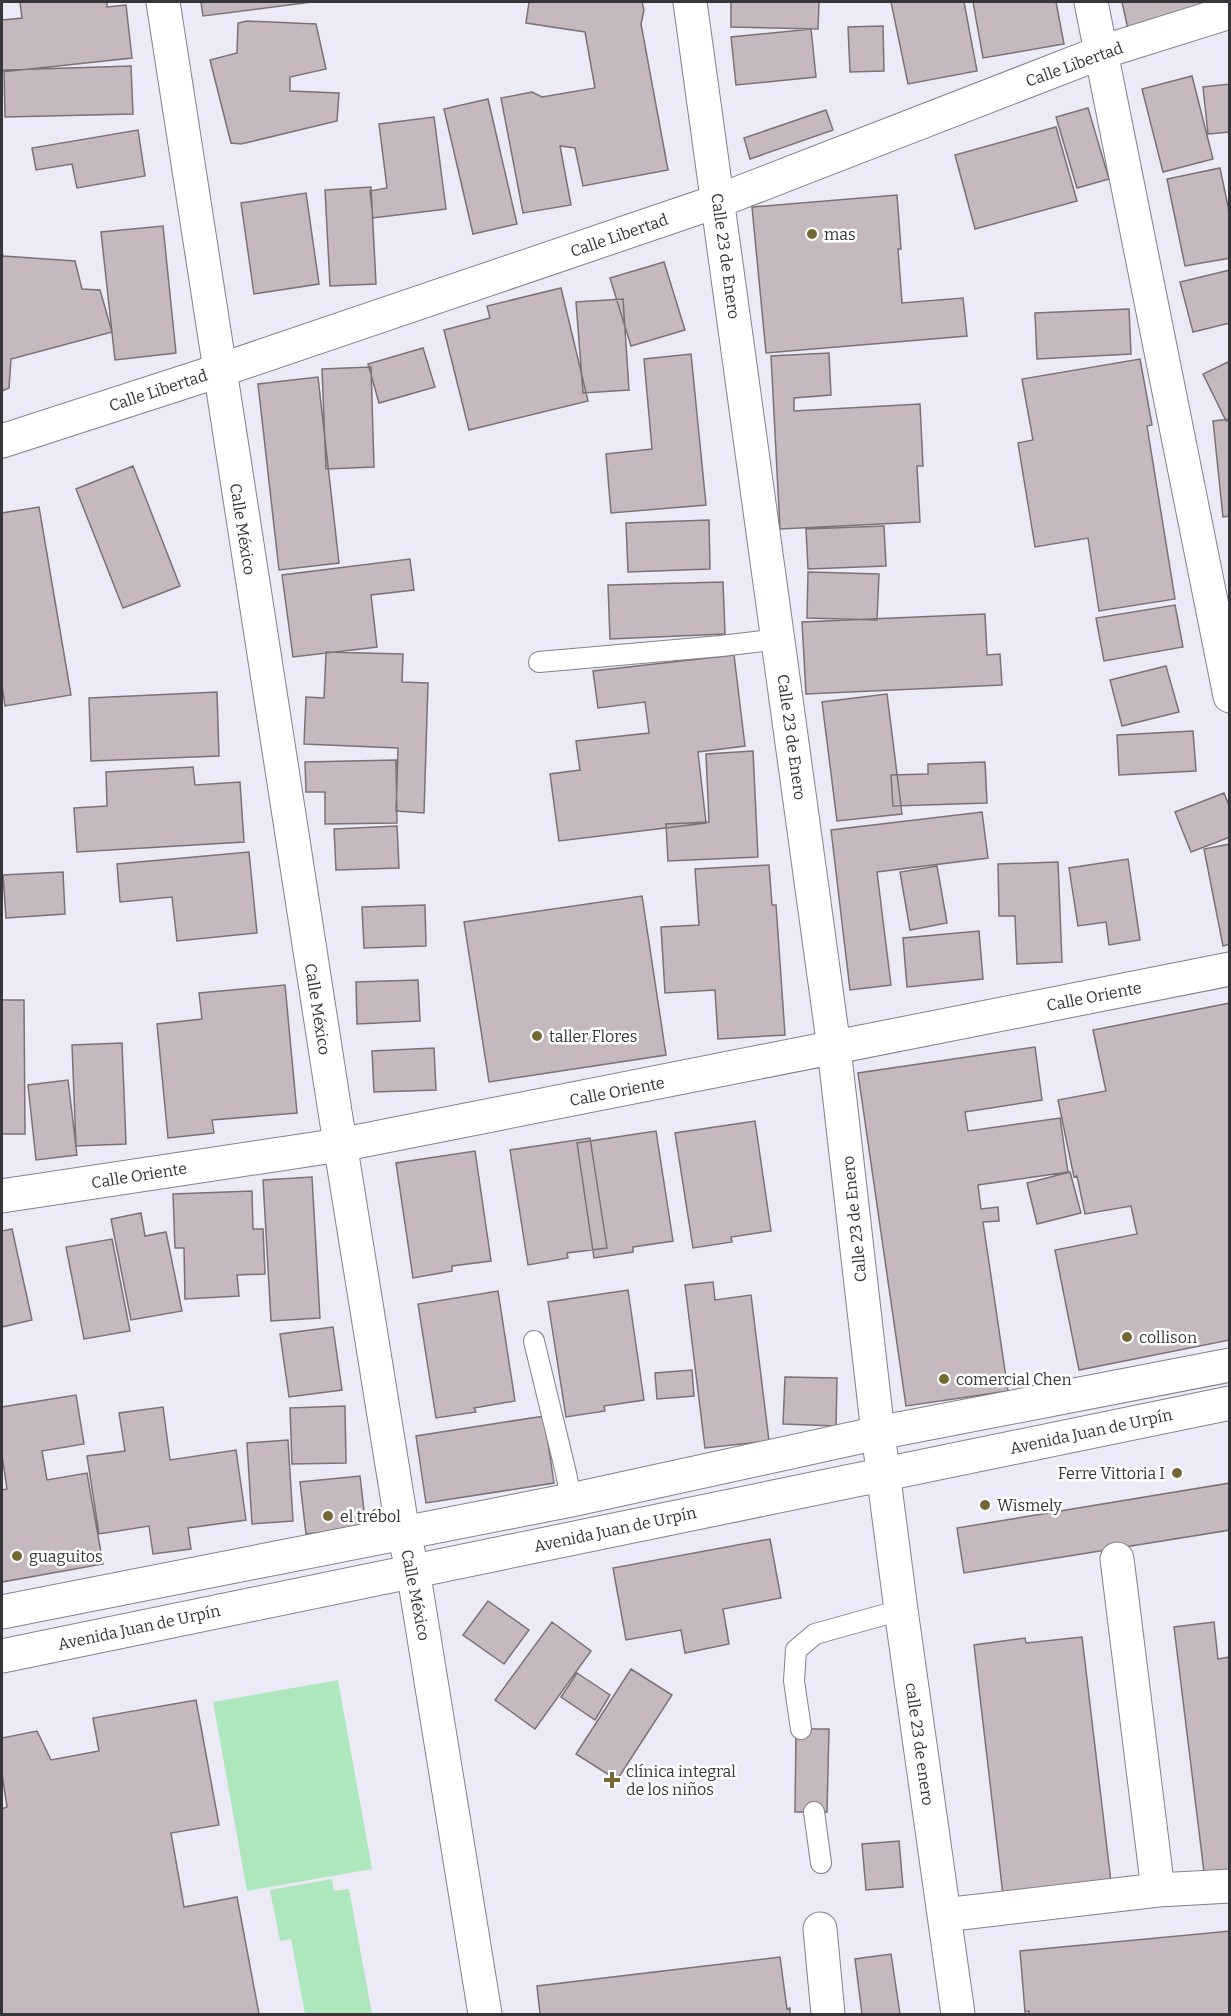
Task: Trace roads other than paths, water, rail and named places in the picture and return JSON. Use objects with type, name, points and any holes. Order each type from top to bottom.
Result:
[{"type":"street","name":"Calle México","points":[[163,2],[218,371],[340,1145],[403,1533],[413,1570],[485,2014]]},
{"type":"street","name":"Calle 23 de Enero","points":[[690,2],[834,1048],[884,1474]]},
{"type":"street","points":[[1091,2],[1230,696]]},
{"type":"street","name":"Calle Libertad","points":[[2,441],[218,371],[718,201],[1102,52],[1230,12]]},
{"type":"street","name":"Calle Oriente","points":[[2,1196],[340,1145],[1230,969]]},
{"type":"street","points":[[2,1612],[571,1500],[878,1433],[1230,1365]]},
{"type":"street","name":"Avenida Juan de Urpín","points":[[2,1656],[1230,1402]]},
{"type":"street","name":"calle 23 de enero","points":[[884,1474],[958,2014]]},
{"type":"street","points":[[1117,1559],[1158,1890]]},
{"type":"street","points":[[944,1915],[1158,1890],[1230,1886]]},
{"type":"street","points":[[820,1929],[828,2014]]},
{"type":"lane","points":[[539,662],[778,639]]},
{"type":"lane","points":[[534,1341],[571,1500]]},
{"type":"lane","points":[[801,1730],[794,1681],[796,1650],[815,1634],[901,1610]]},
{"type":"lane","points":[[813,1812],[821,1863]]},
{"type":"place","name":"mas","points":[[812,234]]},
{"type":"place","name":"taller Flores","points":[[537,1036]]},
{"type":"place","name":"collison","points":[[1127,1337]]},
{"type":"place","name":"comercial Chen","points":[[944,1379]]},
{"type":"place","name":"Ferre Vittoria I","points":[[1177,1473]]},
{"type":"place","name":"Wismely","points":[[985,1505]]},
{"type":"place","name":"el trébol","points":[[328,1516]]},
{"type":"place","name":"guaguitos","points":[[17,1556]]},
{"type":"place","name":"clínica integral de los niños","points":[[612,1780]]}]
